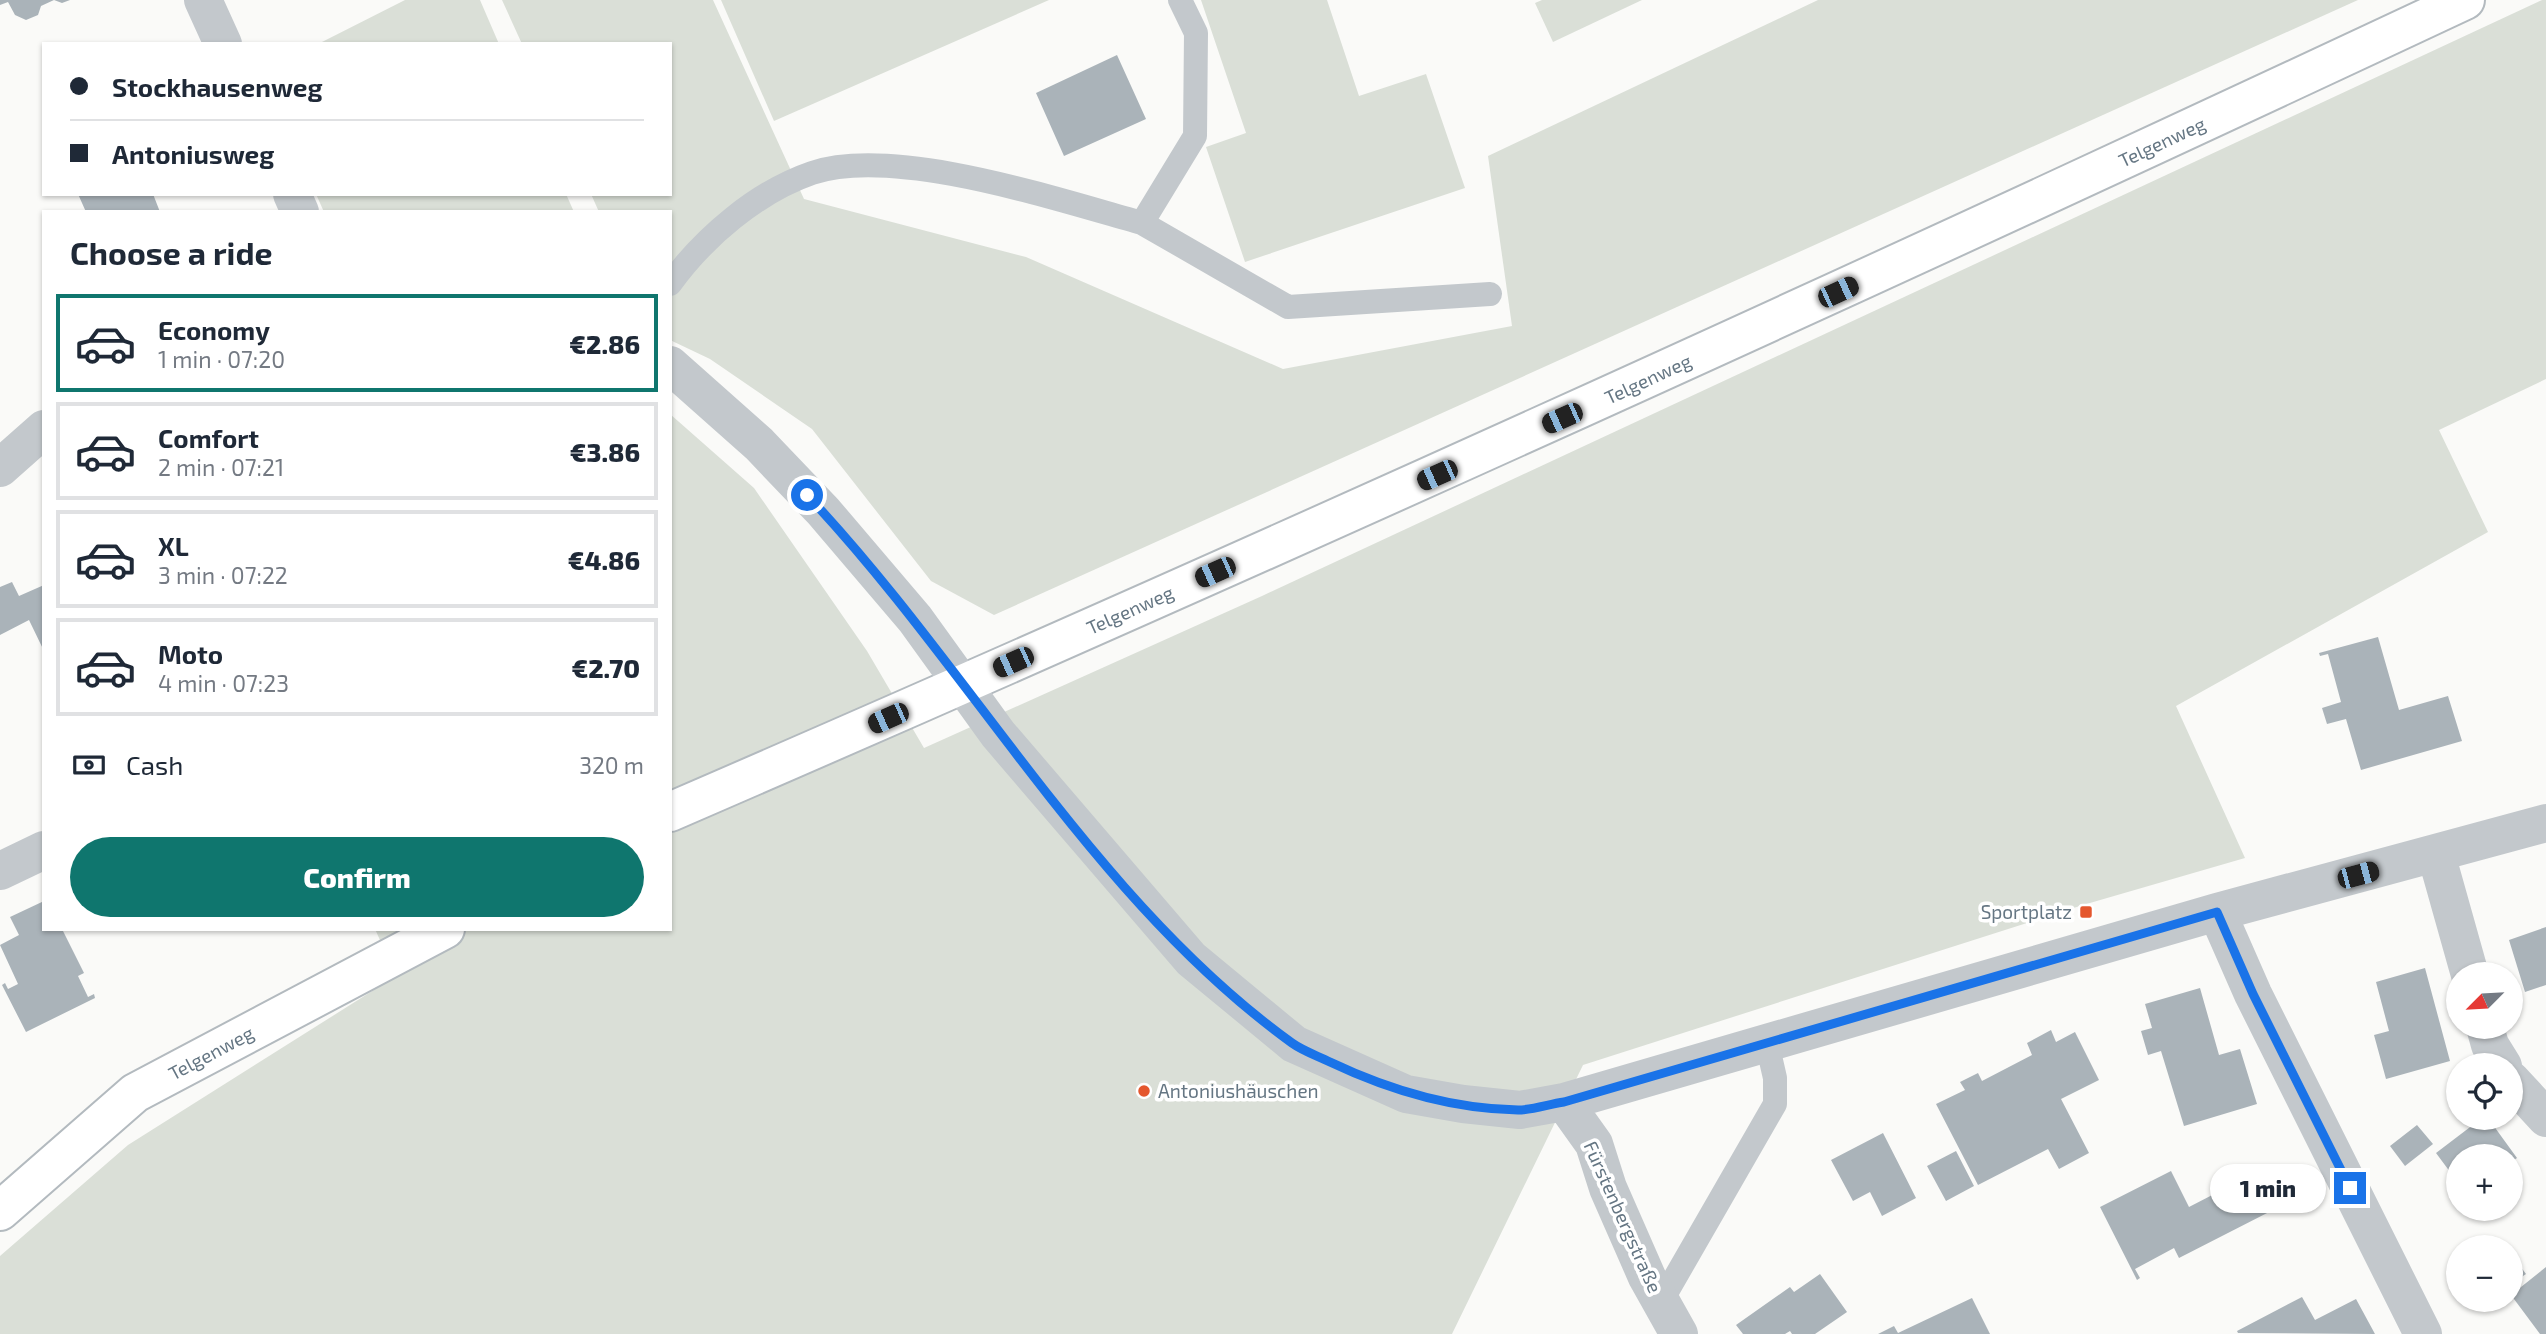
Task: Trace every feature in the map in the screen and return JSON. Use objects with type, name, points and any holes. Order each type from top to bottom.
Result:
[{"type":"main road","name":"Telgenweg","points":[[672,811],[1488,452],[2465,0]]},
{"type":"main road","name":"Telgenweg","points":[[0,1211],[135,1093],[441,931]]},
{"type":"street","points":[[203,0],[222,42]]},
{"type":"street","points":[[672,367],[759,444],[822,511],[915,619],[998,734],[1129,890],[1191,959],[1294,1044],[1340,1067],[1406,1094],[1520,1110],[1564,1102],[2217,912],[2546,823]]},
{"type":"street","points":[[0,468],[42,431]]},
{"type":"street","points":[[0,871],[42,851]]},
{"type":"street","points":[[2436,854],[2466,962]]},
{"type":"street","points":[[2217,912],[2253,994],[2423,1334]]},
{"type":"street","points":[[2523,1093],[2546,1118]]},
{"type":"street","name":"Fürstenbergstraße","points":[[1564,1102],[1594,1144],[1614,1201],[1670,1318]]},
{"type":"lane","points":[[1142,223],[1195,136],[1196,33],[1180,0]]},
{"type":"lane","points":[[672,282],[717,232],[761,198],[813,173],[877,164],[995,183],[1142,223],[1288,307],[1490,294]]},
{"type":"lane","points":[[1670,1318],[1775,1104],[1775,1078],[1767,1043]]},
{"type":"shaded area","points":[[405,0],[480,0],[498,42],[322,42]]},
{"type":"shaded area","points":[[502,0],[713,0],[804,199],[1026,257],[1283,369],[1512,326],[1488,156],[1818,0],[2358,0],[994,615],[931,581],[812,429],[710,359],[672,341],[672,210],[598,210],[592,196],[672,196],[672,42],[521,42]]},
{"type":"shaded area","points":[[721,0],[1049,0],[774,121]]},
{"type":"shaded area","points":[[1201,0],[1327,0],[1359,96],[1426,74],[1465,188],[1245,262],[1206,147],[1246,133]]},
{"type":"shaded area","points":[[1542,0],[1642,0],[1553,42],[1535,3]]},
{"type":"shaded area","points":[[2546,0],[2546,379],[2439,430],[2488,532],[2176,706],[2245,858],[2083,905],[1583,1065],[1452,1334],[0,1334],[0,1256],[128,1145],[396,976],[376,931],[672,931],[672,416],[754,488],[867,651],[924,748],[1262,596]]},
{"type":"shaded area","points":[[317,196],[567,196],[573,210],[323,210]]},
{"type":"building","points":[[0,0],[54,0],[41,6],[38,15],[26,20],[15,15],[8,2],[0,5]]},
{"type":"building","points":[[1117,55],[1146,119],[1064,156],[1036,93]]},
{"type":"building","points":[[79,196],[154,196],[159,210],[85,210]]},
{"type":"building","points":[[12,582],[19,596],[42,586],[42,647],[29,620],[0,635],[0,587]]},
{"type":"building","points":[[2378,637],[2399,710],[2448,696],[2462,741],[2361,770],[2346,719],[2327,724],[2322,708],[2341,702],[2328,654],[2320,656],[2319,653]]},
{"type":"building","points":[[42,902],[42,931],[63,931],[84,973],[78,976],[88,997],[94,994],[95,998],[26,1032],[2,985],[5,983],[8,989],[18,984],[0,945],[19,935],[10,917]]},
{"type":"building","points":[[2546,927],[2546,985],[2525,992],[2524,962],[2516,962],[2509,940]]},
{"type":"building","points":[[2425,968],[2448,1053],[2446,1062],[2386,1079],[2374,1035],[2389,1031],[2376,982]]},
{"type":"building","points":[[2200,988],[2219,1055],[2240,1049],[2257,1104],[2184,1126],[2161,1051],[2148,1055],[2141,1031],[2152,1028],[2145,1004]]},
{"type":"building","points":[[2051,1030],[2056,1042],[2075,1032],[2099,1080],[2061,1099],[2089,1153],[2059,1169],[2048,1149],[1978,1185],[1936,1104],[1965,1090],[1960,1082],[1978,1073],[1982,1081],[2032,1055],[2027,1043]]},
{"type":"building","points":[[2417,1125],[2433,1144],[2405,1166],[2390,1146]]},
{"type":"building","points":[[2466,1130],[2497,1130],[2507,1144],[2448,1144]]},
{"type":"building","points":[[1883,1133],[1916,1198],[1882,1216],[1870,1192],[1853,1201],[1831,1160]]},
{"type":"building","points":[[2446,1145],[2446,1166],[2436,1153]]},
{"type":"building","points":[[1956,1151],[1974,1186],[1946,1201],[1927,1166]]},
{"type":"building","points":[[2171,1171],[2189,1207],[2251,1175],[2271,1211],[2179,1258],[2174,1248],[2135,1269],[2140,1278],[2137,1280],[2100,1207]]},
{"type":"building","points":[[2546,1267],[2546,1334],[2540,1334],[2523,1311],[2523,1285]]},
{"type":"building","points":[[1820,1274],[1847,1312],[1815,1334],[1792,1334],[1790,1331],[1785,1334],[1743,1334],[1736,1325],[1790,1287],[1794,1292]]},
{"type":"building","points":[[2302,1297],[2315,1320],[2356,1299],[2375,1334],[2238,1333],[2237,1331]]},
{"type":"building","points":[[1972,1298],[1990,1334],[1878,1334],[1894,1326],[1898,1333]]},
{"type":"place","name":"Sportplatz","points":[[2086,912]]},
{"type":"place","name":"Antoniushäuschen","points":[[1144,1091]]},
{"type":"route","points":[[807,495],[915,619],[998,734],[1129,890],[1191,959],[1294,1044],[1352,1072],[1406,1094],[1463,1104],[1520,1110],[1564,1102],[2217,912],[2253,994],[2350,1188]]}]
